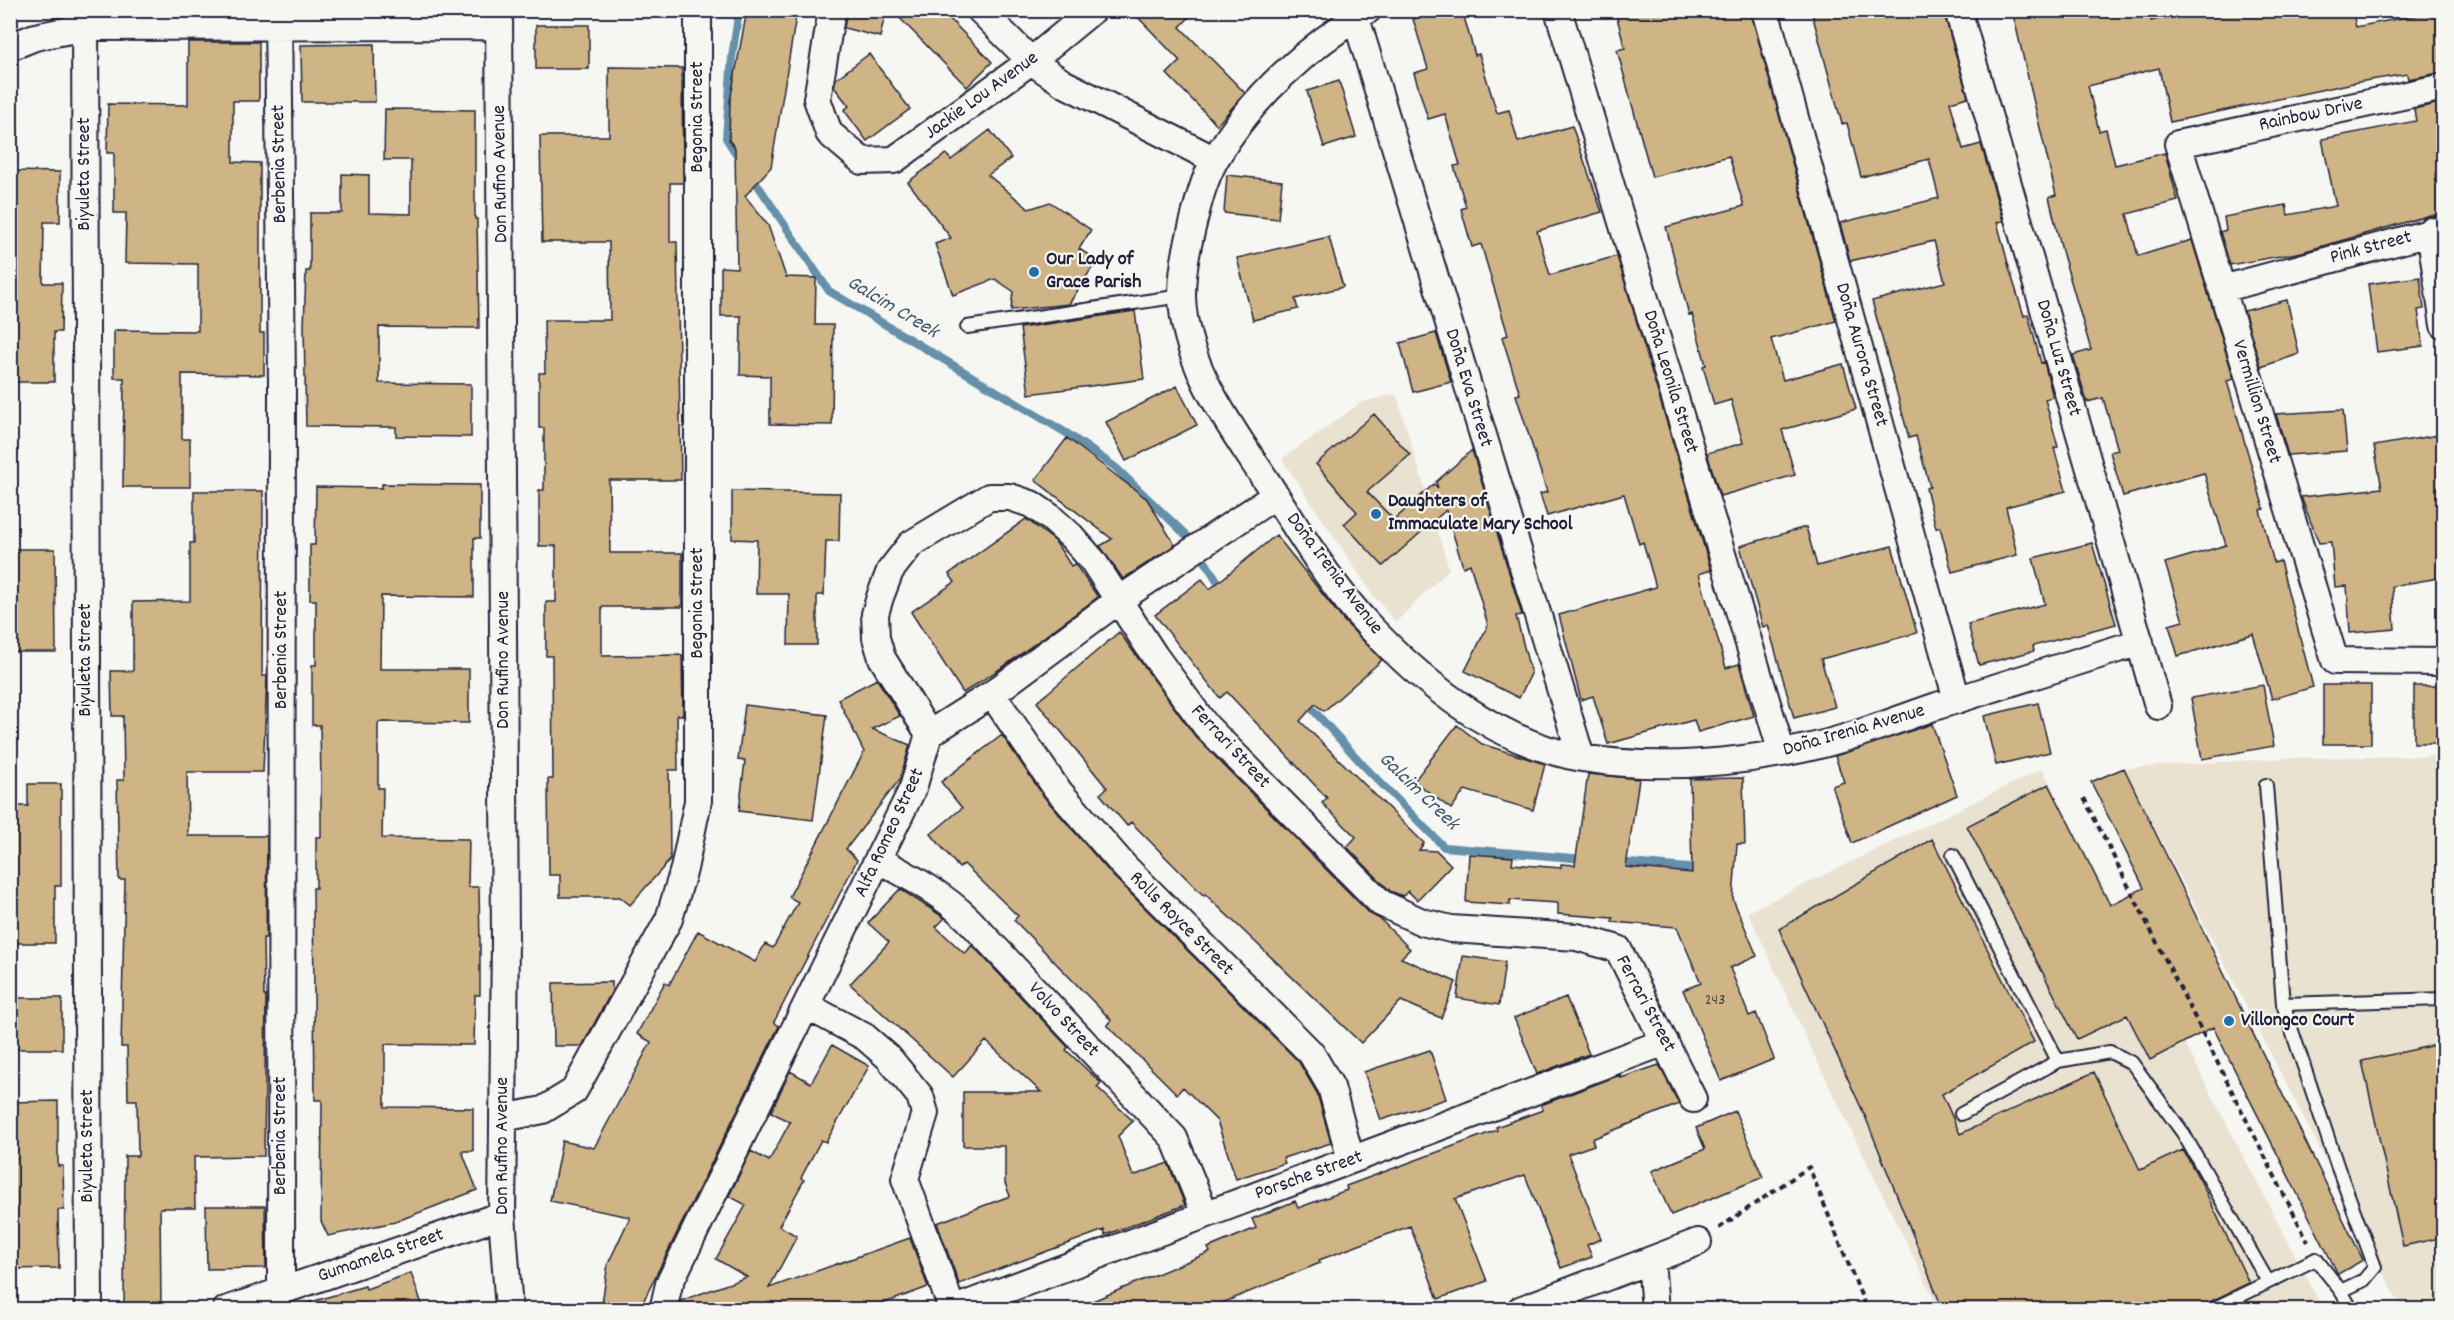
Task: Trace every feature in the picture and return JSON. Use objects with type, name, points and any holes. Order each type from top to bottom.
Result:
[{"type":"street","name":"Begonia Street","points":[[503,1118],[543,1110],[574,1091],[669,919],[684,869],[698,801],[698,10]]},
{"type":"street","name":"Jackie Lou Avenue","points":[[832,10],[817,99],[829,133],[862,161],[894,160],[1031,61],[1092,10]]},
{"type":"street","points":[[980,10],[1031,61],[1107,108],[1215,160]]},
{"type":"street","name":"Doña Leonila Street","points":[[1558,10],[1782,753]]},
{"type":"street","name":"Doña Aurora Street","points":[[1765,10],[1958,700]]},
{"type":"street","name":"Doña Luz Street","points":[[1958,10],[2158,706]]},
{"type":"street","name":"Doña Irenia Avenue","points":[[1362,14],[1288,71],[1235,129],[1215,160],[1198,202],[1188,245],[1182,296],[1190,348],[1219,408],[1333,580],[1368,626],[1416,671],[1466,709],[1518,739],[1581,758],[1671,765],[1737,761],[1805,749],[2140,642]]},
{"type":"street","name":"Doña Eva Street","points":[[1362,14],[1581,758]]},
{"type":"street","name":"Don Rufino Avenue","points":[[499,18],[503,386],[501,1215],[510,1310]]},
{"type":"street","points":[[10,47],[85,19],[499,18]]},
{"type":"street","name":"Biyuleta Street","points":[[85,19],[89,1310]]},
{"type":"street","name":"Berbenia Street","points":[[278,19],[282,381],[280,1290]]},
{"type":"street","name":"Rainbow Drive","points":[[2178,144],[2444,87]]},
{"type":"street","name":"Vermillion Street","points":[[2178,144],[2334,661],[2444,662]]},
{"type":"street","name":"Pink Street","points":[[2222,289],[2437,230],[2444,325]]},
{"type":"street","points":[[929,734],[992,694],[1119,600],[1276,495]]},
{"type":"street","name":"Ferrari Street","points":[[929,734],[882,658],[876,638],[875,615],[890,571],[911,544],[989,497],[1010,497],[1031,504],[1071,536],[1093,561],[1206,726],[1381,903],[1422,922],[1451,929],[1577,937],[1618,949],[1693,1099]]},
{"type":"street","name":"Rolls Royce Street","points":[[992,694],[1056,788],[1124,866],[1311,1053],[1331,1087],[1351,1160]]},
{"type":"street","name":"Alfa Romeo Street","points":[[663,1310],[669,1284],[913,788],[922,764],[929,734]]},
{"type":"street","name":"Volvo Street","points":[[879,861],[946,898],[1174,1138],[1205,1214]]},
{"type":"street","points":[[807,1006],[865,1037],[888,1057],[920,1096],[925,1113],[905,1179],[952,1309]]},
{"type":"street","name":"Porsche Street","points":[[952,1309],[1665,1042]]},
{"type":"street","name":"Gumamela Street","points":[[226,1310],[501,1215]]},
{"type":"street","points":[[1520,1310],[1698,1242]]},
{"type":"street","points":[[1651,1260],[1654,1310]]},
{"type":"lane","points":[[967,327],[1182,296]]},
{"type":"lane","points":[[2266,785],[2283,1004],[2338,1168],[2375,1267],[2364,1280],[2342,1291]]},
{"type":"lane","points":[[1953,855],[2058,1061]]},
{"type":"lane","points":[[2283,1004],[2444,999]]},
{"type":"lane","points":[[1961,1114],[2058,1061],[2110,1052],[2132,1063],[2183,1133],[2267,1280]]},
{"type":"lane","points":[[2211,1310],[2267,1280],[2316,1259],[2342,1291],[2352,1310]]},
{"type":"path","points":[[2084,798],[2316,1259]]},
{"type":"path","points":[[1698,1242],[1809,1167],[1867,1310]]},
{"type":"shaded area","name":"Daughters of Immaculate Mary School","points":[[1396,394],[1449,569],[1396,622],[1373,595],[1282,459],[1362,402]]},
{"type":"shaded area","points":[[2443,756],[2443,1300],[2402,1309],[2124,768],[2287,758]]},
{"type":"shaded area","points":[[2042,769],[2323,1309],[1939,1309],[1817,1061],[1748,912]]},
{"type":"building","points":[[747,10],[797,10],[771,167],[745,196],[768,225],[786,277],[816,278],[815,325],[833,325],[832,425],[770,424],[770,376],[740,375],[741,316],[721,316],[721,267],[737,268],[735,148],[729,140],[730,101]]},
{"type":"building","points":[[847,10],[886,10],[880,37],[844,28]]},
{"type":"building","points":[[892,10],[941,10],[992,62],[967,87]]},
{"type":"building","points":[[1131,10],[1196,10],[1180,27],[1245,93],[1217,125],[1167,74],[1180,61]]},
{"type":"building","points":[[1441,10],[1462,10],[1475,55],[1479,54],[1497,113],[1509,110],[1518,142],[1572,126],[1602,212],[1537,231],[1550,275],[1617,256],[1711,570],[1699,574],[1726,668],[1739,664],[1754,716],[1698,732],[1694,720],[1608,744],[1593,696],[1581,700],[1559,615],[1656,587],[1643,542],[1639,544],[1624,494],[1547,516],[1540,494],[1547,492],[1516,395],[1520,394],[1502,337],[1508,335],[1481,244],[1472,247],[1461,209],[1466,207],[1454,166],[1460,165],[1445,114],[1428,119],[1414,73],[1428,69],[1413,19]]},
{"type":"building","points":[[1615,10],[1750,10],[1836,321],[1771,339],[1783,380],[1843,364],[1856,409],[1782,430],[1795,475],[1720,496],[1707,453],[1743,443],[1731,400],[1714,405],[1703,366],[1706,365],[1692,314],[1689,315],[1666,227],[1744,206],[1729,156],[1652,177],[1617,50],[1625,48]]},
{"type":"building","points":[[1811,10],[1943,10],[1968,97],[1950,102],[1963,149],[1981,144],[2003,221],[1997,222],[2010,271],[2024,316],[2028,314],[2053,397],[2045,399],[2058,447],[2054,448],[2066,491],[2006,507],[2017,555],[1952,572],[1940,527],[1936,528],[1926,488],[1930,487],[1916,436],[1909,438],[1872,301],[1945,282],[1934,241],[1850,261],[1840,223],[1939,198],[1929,159],[1861,177],[1847,123],[1842,124]]},
{"type":"building","points":[[2012,10],[2148,10],[2151,21],[2193,10],[2352,10],[2356,27],[2444,10],[2444,72],[2408,79],[2407,74],[2358,82],[2170,122],[2159,68],[2088,86],[2099,131],[2106,129],[2115,165],[2165,153],[2178,201],[2127,214],[2138,256],[2192,240],[2234,379],[2227,381],[2264,509],[2260,510],[2274,563],[2280,561],[2313,687],[2272,699],[2253,634],[2178,656],[2169,625],[2183,621],[2165,563],[2226,545],[2204,473],[2123,496],[2110,452],[2118,450],[2103,398],[2087,402],[2073,355],[2091,350],[2049,197],[2056,195]]},
{"type":"building","points":[[536,25],[589,25],[589,69],[536,69]]},
{"type":"building","points":[[188,42],[259,42],[259,101],[233,101],[233,162],[260,163],[260,333],[264,333],[264,375],[182,374],[182,439],[190,439],[190,487],[123,487],[124,378],[114,378],[114,330],[198,331],[198,264],[125,263],[126,213],[114,213],[114,153],[107,153],[108,104],[188,105]]},
{"type":"building","points":[[374,44],[375,102],[302,102],[301,45]]},
{"type":"building","points":[[869,54],[910,109],[867,141],[844,110],[849,106],[834,87],[836,79]]},
{"type":"building","points":[[609,67],[682,68],[683,183],[670,183],[670,242],[677,242],[681,480],[609,480],[610,553],[682,553],[682,607],[602,607],[602,656],[682,655],[683,715],[677,715],[678,770],[669,770],[670,860],[630,905],[620,897],[560,897],[560,875],[549,875],[548,779],[553,779],[552,656],[546,656],[546,602],[556,602],[556,546],[539,546],[539,490],[544,490],[544,428],[539,428],[539,373],[545,373],[544,320],[610,320],[609,242],[542,242],[540,136],[609,136]]},
{"type":"building","points":[[1339,81],[1356,137],[1324,147],[1307,91]]},
{"type":"building","points":[[2444,102],[2444,214],[2427,216],[2302,252],[2230,265],[2220,232],[2226,230],[2224,217],[2286,205],[2288,215],[2336,206],[2322,139],[2416,121],[2414,109]]},
{"type":"building","points":[[385,109],[475,110],[475,219],[477,219],[479,328],[379,327],[379,383],[471,384],[471,437],[396,436],[396,427],[306,426],[304,327],[306,271],[310,271],[310,213],[342,213],[342,174],[369,175],[369,213],[411,214],[411,160],[384,160]]},
{"type":"building","points":[[990,130],[1011,158],[988,175],[1029,209],[1050,202],[1091,230],[1079,249],[1097,260],[1069,304],[1011,310],[1013,291],[995,279],[953,295],[935,244],[951,238],[908,182],[946,154],[951,160]]},
{"type":"building","points":[[10,171],[60,172],[60,222],[44,222],[43,283],[62,283],[61,332],[54,332],[54,382],[10,382]]},
{"type":"building","points":[[1227,175],[1282,181],[1278,219],[1224,213]]},
{"type":"building","points":[[1329,237],[1343,287],[1295,299],[1298,309],[1253,320],[1237,258]]},
{"type":"building","points":[[2420,277],[2424,309],[2418,310],[2423,346],[2377,352],[2368,284]]},
{"type":"building","points":[[2287,300],[2299,354],[2261,367],[2244,311]]},
{"type":"building","points":[[1135,311],[1144,379],[1029,394],[1020,328]]},
{"type":"building","points":[[1436,333],[1451,382],[1413,392],[1400,343]]},
{"type":"building","points":[[1177,386],[1197,425],[1126,461],[1106,422]]},
{"type":"building","points":[[2343,410],[2347,451],[2288,455],[2276,414]]},
{"type":"building","points":[[1374,414],[1410,455],[1367,492],[1394,520],[1434,484],[1438,488],[1436,482],[1472,450],[1522,615],[1516,616],[1531,674],[1519,698],[1465,671],[1488,625],[1470,564],[1463,567],[1446,510],[1383,566],[1344,524],[1357,512],[1316,464]]},
{"type":"building","points":[[2444,434],[2444,577],[2392,586],[2395,629],[2350,633],[2347,586],[2335,587],[2331,542],[2319,543],[2301,497],[2382,488],[2374,446]]},
{"type":"building","points":[[1067,438],[1147,499],[1175,545],[1123,579],[1100,546],[1112,539],[1035,480]]},
{"type":"building","points":[[382,484],[480,485],[480,538],[474,538],[474,597],[381,596],[380,669],[469,669],[469,723],[379,722],[378,725],[378,788],[383,788],[382,838],[469,839],[468,887],[479,887],[480,995],[475,995],[474,1045],[385,1044],[385,1107],[473,1108],[473,1151],[462,1151],[477,1190],[395,1222],[328,1236],[321,1221],[322,1100],[315,1100],[313,888],[316,888],[316,837],[321,837],[321,782],[320,725],[312,725],[312,665],[316,665],[316,600],[310,600],[310,545],[315,545],[316,487],[382,488]]},
{"type":"building","points":[[194,491],[263,491],[262,676],[267,676],[263,772],[187,772],[188,836],[267,836],[266,938],[263,938],[264,996],[266,996],[264,1156],[194,1157],[195,1208],[160,1208],[161,1305],[124,1305],[125,1156],[138,1156],[137,1100],[128,1100],[127,1047],[121,1047],[125,880],[119,880],[117,780],[124,780],[123,716],[112,716],[111,671],[133,671],[133,602],[190,601],[190,543],[194,543]]},
{"type":"building","points":[[732,491],[840,493],[839,541],[826,541],[824,595],[817,595],[817,645],[788,645],[789,594],[756,594],[757,540],[732,539]]},
{"type":"building","points":[[1026,519],[1055,541],[1071,566],[1075,564],[1098,597],[1003,667],[963,693],[911,612],[955,582],[949,574]]},
{"type":"building","points":[[1806,527],[1817,566],[1892,546],[1917,633],[1821,659],[1835,707],[1794,718],[1768,625],[1763,627],[1740,546]]},
{"type":"building","points":[[1276,535],[1343,620],[1382,660],[1324,711],[1315,704],[1300,721],[1424,843],[1419,850],[1437,851],[1451,865],[1417,900],[1408,891],[1403,896],[1390,891],[1347,847],[1356,837],[1322,803],[1327,798],[1227,692],[1220,698],[1155,615],[1202,579],[1210,589]]},
{"type":"building","points":[[2092,543],[2116,624],[2033,646],[2034,651],[1979,665],[1968,624],[2045,604],[2033,558]]},
{"type":"building","points":[[10,549],[55,549],[56,652],[10,652]]},
{"type":"building","points":[[1119,632],[1195,736],[1370,914],[1380,919],[1410,949],[1401,958],[1456,982],[1441,1018],[1401,1001],[1361,1043],[1205,894],[1204,896],[1131,822],[1127,826],[1100,794],[1107,788],[1037,702]]},
{"type":"building","points":[[877,679],[900,716],[872,729],[910,745],[900,779],[846,849],[857,860],[774,1022],[779,1026],[639,1310],[601,1310],[608,1264],[630,1217],[550,1201],[562,1141],[594,1148],[651,1042],[637,1034],[665,982],[669,985],[698,931],[755,962],[765,944],[773,948],[798,902],[789,897],[864,752],[838,699]]},
{"type":"building","points":[[2263,685],[2274,746],[2202,759],[2191,698]]},
{"type":"building","points":[[2323,685],[2371,685],[2371,744],[2323,744]]},
{"type":"building","points":[[2414,686],[2444,686],[2444,743],[2414,743]]},
{"type":"building","points":[[2038,703],[2050,752],[1996,765],[1984,716]]},
{"type":"building","points":[[745,705],[827,715],[813,820],[739,811],[745,761],[738,760]]},
{"type":"building","points":[[1932,724],[1957,795],[1852,843],[1832,786],[1844,782],[1835,756]]},
{"type":"building","points":[[1457,725],[1482,744],[1545,764],[1533,810],[1465,790],[1451,809],[1414,781]]},
{"type":"building","points":[[1002,735],[1045,798],[1113,876],[1299,1062],[1317,1093],[1331,1143],[1283,1158],[1285,1163],[1236,1179],[1217,1121],[1183,1087],[1177,1094],[1107,1025],[1111,1020],[1014,920],[1018,916],[964,864],[959,868],[931,834],[962,808],[941,782]]},
{"type":"building","points":[[2124,768],[2363,1260],[2338,1274],[2213,1027],[2150,1060],[2127,1015],[2077,1039],[1967,826],[2049,784],[2110,905],[2144,888],[2091,782]]},
{"type":"building","points":[[1588,774],[1639,779],[1626,867],[1692,873],[1690,779],[1743,778],[1745,844],[1737,844],[1733,899],[1757,956],[1730,968],[1749,1016],[1756,1013],[1774,1059],[1721,1081],[1683,990],[1701,983],[1677,927],[1612,922],[1613,918],[1558,914],[1558,903],[1510,900],[1510,905],[1466,902],[1469,854],[1513,857],[1512,864],[1561,868],[1561,864],[1575,865]]},
{"type":"building","points":[[28,784],[61,784],[61,886],[55,886],[55,943],[10,943],[10,806],[28,806]]},
{"type":"building","points":[[1932,839],[2034,1042],[1942,1094],[1960,1134],[2094,1072],[2140,1170],[2183,1150],[2201,1182],[2249,1283],[2207,1303],[2202,1310],[1943,1310],[1865,1116],[1779,929]]},
{"type":"building","points":[[900,889],[945,918],[936,927],[965,954],[972,945],[1068,1047],[1066,1050],[1101,1083],[1097,1087],[1133,1121],[1118,1136],[1133,1176],[1168,1163],[1185,1205],[1105,1235],[1104,1230],[959,1284],[937,1223],[1010,1196],[1005,1183],[1005,1146],[963,1146],[963,1092],[1041,1092],[986,1041],[953,1077],[850,984],[889,942],[868,923]]},
{"type":"building","points":[[1463,956],[1505,962],[1499,1005],[1457,998]]},
{"type":"building","points":[[612,982],[612,991],[582,1046],[554,1046],[553,983]]},
{"type":"building","points":[[1566,997],[1589,1054],[1537,1074],[1514,1018]]},
{"type":"building","points":[[10,998],[62,998],[62,1049],[10,1049]]},
{"type":"building","points":[[2444,1043],[2444,1237],[2403,1246],[2362,1061]]},
{"type":"building","points":[[832,1045],[869,1066],[826,1142],[821,1140],[801,1178],[804,1180],[779,1226],[797,1236],[769,1288],[910,1238],[928,1287],[866,1310],[679,1310],[680,1301],[747,1277],[716,1259],[746,1205],[729,1196],[751,1151],[769,1161],[790,1122],[771,1112],[790,1071],[811,1083]]},
{"type":"building","points":[[1430,1050],[1446,1099],[1381,1120],[1364,1072]]},
{"type":"building","points":[[1659,1065],[1679,1104],[1592,1139],[1594,1145],[1568,1154],[1601,1239],[1587,1245],[1592,1257],[1561,1268],[1525,1175],[1455,1199],[1487,1281],[1438,1299],[1410,1226],[1319,1260],[1320,1263],[1205,1310],[1071,1310],[1210,1252],[1208,1248],[1256,1228],[1252,1219],[1295,1201],[1298,1208],[1347,1190],[1346,1186],[1497,1130],[1496,1127],[1543,1110],[1541,1105],[1620,1075],[1621,1078]]},
{"type":"building","points":[[58,1101],[58,1166],[63,1166],[64,1210],[58,1210],[59,1268],[10,1269],[10,1102]]},
{"type":"building","points":[[1735,1111],[1763,1177],[1671,1215],[1652,1171],[1705,1149],[1696,1128]]},
{"type":"building","points":[[206,1206],[265,1206],[266,1268],[207,1269]]},
{"type":"building","points":[[411,1273],[424,1310],[305,1310],[304,1304],[365,1286],[366,1289]]},
{"type":"waterway","name":"Galcim Creek","points":[[739,10],[732,57],[726,138],[740,160]]},
{"type":"waterway","name":"Galcim Creek","points":[[751,175],[829,291],[1068,434],[1115,467],[1188,537]]},
{"type":"waterway","name":"Galcim Creek","points":[[1206,563],[1223,590]]},
{"type":"waterway","name":"Galcim Creek","points":[[1305,701],[1364,766],[1444,847],[1584,859]]},
{"type":"waterway","name":"Galcim Creek","points":[[1617,862],[1701,869]]},
{"type":"place","name":"Our Lady of Grace Parish","points":[[1034,272]]},
{"type":"place","name":"Daughters of Immaculate Mary School","points":[[1376,514]]},
{"type":"place","name":"Villongco Court","points":[[2229,1021]]}]
